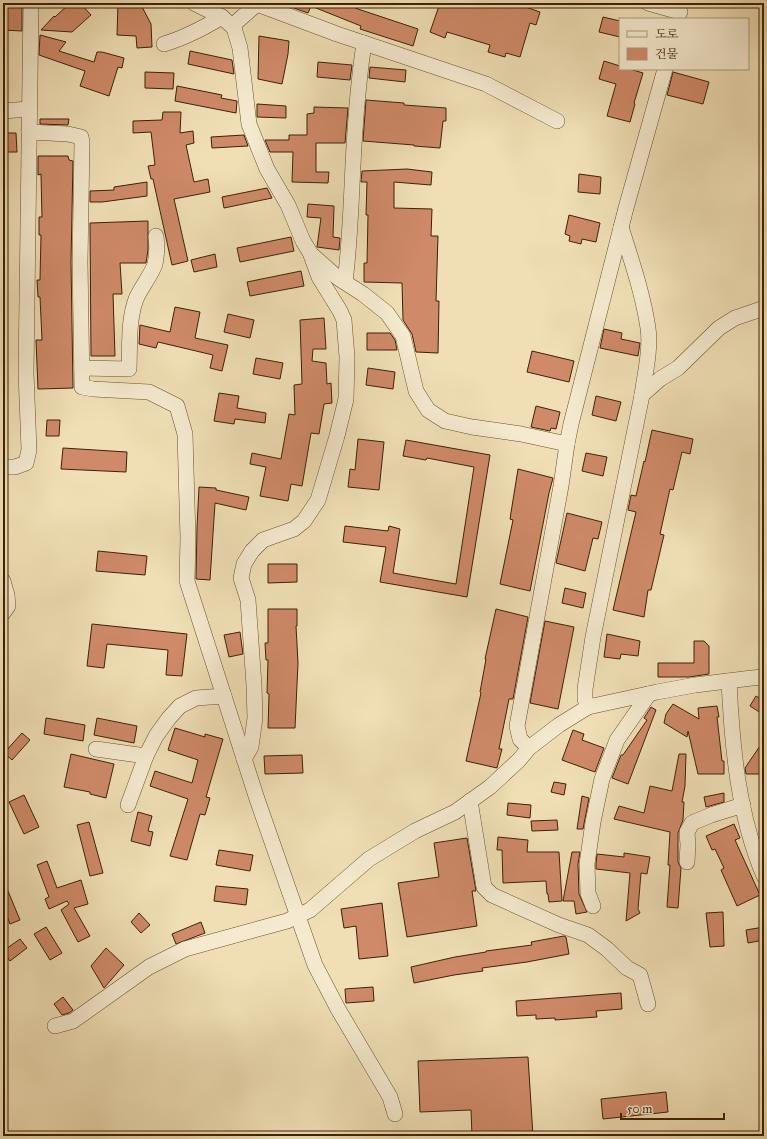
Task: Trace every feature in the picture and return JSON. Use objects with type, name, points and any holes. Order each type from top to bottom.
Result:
[{"type":"street","points":[[3,467],[15,467],[26,463],[29,450],[26,373],[31,3]]},
{"type":"street","points":[[194,3],[227,22],[234,28],[240,48],[249,124],[267,169],[288,205],[319,277],[344,320],[347,357],[346,399],[337,436],[318,500],[304,521],[294,529],[264,540],[252,551],[244,564],[241,578],[248,600],[255,718],[251,747],[244,759]]},
{"type":"street","points":[[164,44],[227,22],[257,3],[364,43],[486,84],[557,121]]},
{"type":"street","points":[[648,3],[680,11]]},
{"type":"street","points":[[345,282],[350,247],[358,81],[364,43]]},
{"type":"street","points":[[529,748],[520,739],[517,726],[561,486],[567,444],[621,227],[665,70]]},
{"type":"street","points":[[3,111],[29,109]]},
{"type":"street","points":[[29,132],[68,134],[81,137],[80,262],[82,387],[149,392],[177,406],[185,434],[188,538],[187,581],[244,759],[297,917],[315,965],[338,1009],[390,1097],[395,1114]]},
{"type":"street","points":[[588,707],[585,699],[585,689],[593,638],[642,395],[647,356],[648,329],[635,269],[621,227]]},
{"type":"street","points":[[82,368],[129,369],[131,324],[136,300],[143,284],[155,265],[157,251],[156,236]]},
{"type":"street","points":[[310,254],[387,313],[403,336],[416,391],[428,410],[445,421],[472,427],[521,434],[567,444]]},
{"type":"street","points":[[642,395],[660,379],[678,368],[719,328],[735,318],[764,308]]},
{"type":"street","points":[[3,581],[8,595],[8,606],[3,613]]},
{"type":"street","points":[[55,1026],[73,1020],[149,967],[185,948],[287,921],[310,910],[369,859],[415,831],[455,812],[490,786],[519,760],[529,748],[559,725],[588,707],[695,685],[764,677]]},
{"type":"street","points":[[729,681],[731,722],[739,785],[748,830],[764,876]]},
{"type":"street","points":[[593,906],[588,893],[587,864],[593,822],[602,778],[617,740],[649,694]]},
{"type":"street","points":[[128,805],[146,756],[156,736],[169,718],[180,706],[196,698],[224,696]]},
{"type":"street","points":[[96,749],[146,756]]},
{"type":"street","points":[[470,801],[484,887],[492,895],[559,925],[588,935],[607,949],[627,968],[640,975],[648,1004]]},
{"type":"street","points":[[687,862],[687,832],[692,823],[711,815],[743,805]]},
{"type":"building","points":[[3,3],[22,3],[22,31],[3,30]]},
{"type":"building","points":[[70,3],[80,3],[91,15],[72,32],[41,30],[54,16],[55,17]]},
{"type":"building","points":[[118,3],[140,3],[151,24],[152,47],[137,48],[136,36],[117,35]]},
{"type":"building","points":[[280,3],[347,3],[356,7],[355,8],[418,29],[413,46],[360,29],[361,26],[311,6],[308,13]]},
{"type":"building","points":[[440,3],[514,3],[540,12],[536,25],[530,23],[520,57],[506,53],[505,57],[488,52],[490,45],[447,32],[445,38],[430,32]]},
{"type":"building","points":[[603,17],[619,21],[619,37],[599,32]]},
{"type":"building","points":[[40,35],[66,42],[59,51],[94,62],[97,52],[124,58],[122,68],[118,67],[109,96],[80,86],[85,71],[39,55]]},
{"type":"building","points":[[259,36],[289,41],[282,84],[258,79]]},
{"type":"building","points":[[190,51],[232,60],[234,74],[188,64]]},
{"type":"building","points":[[604,61],[619,66],[619,70],[633,70],[643,73],[630,122],[607,116],[616,84],[599,79]]},
{"type":"building","points":[[318,62],[352,65],[350,80],[317,77]]},
{"type":"building","points":[[370,67],[406,70],[405,82],[369,78]]},
{"type":"building","points":[[145,72],[174,73],[173,89],[145,88]]},
{"type":"building","points":[[673,72],[709,82],[703,104],[667,95]]},
{"type":"building","points":[[177,86],[222,95],[221,98],[237,101],[236,113],[175,101]]},
{"type":"building","points":[[366,100],[446,108],[446,121],[443,121],[440,148],[363,141]]},
{"type":"building","points":[[257,104],[286,106],[286,118],[257,117]]},
{"type":"building","points":[[314,107],[348,108],[345,143],[316,143],[316,172],[329,172],[328,183],[292,182],[293,152],[270,152],[265,140],[289,140],[289,135],[307,135],[307,114],[314,113]]},
{"type":"building","points":[[163,112],[181,112],[180,133],[193,131],[194,143],[186,145],[194,182],[208,179],[210,192],[174,199],[188,261],[172,265],[153,179],[151,179],[148,166],[155,165],[151,132],[133,133],[133,121],[162,120]]},
{"type":"building","points":[[40,119],[69,119],[68,125],[40,124]]},
{"type":"building","points":[[3,133],[16,133],[17,152],[3,152]]},
{"type":"building","points":[[244,135],[248,146],[212,148],[211,137]]},
{"type":"building","points":[[38,156],[68,156],[69,160],[73,161],[71,262],[73,388],[38,389],[36,340],[42,340],[40,297],[38,297],[37,280],[40,280],[41,235],[39,235],[39,217],[42,217],[41,174],[38,175]]},
{"type":"building","points":[[407,169],[432,172],[431,185],[394,182],[394,208],[432,209],[431,236],[438,236],[436,301],[439,301],[438,353],[416,352],[412,334],[403,320],[402,283],[364,282],[364,263],[367,263],[368,215],[366,215],[367,182],[361,182],[362,171]]},
{"type":"building","points":[[579,174],[601,177],[600,194],[578,192]]},
{"type":"building","points":[[147,182],[147,196],[102,202],[90,202],[90,191],[114,190],[114,187]]},
{"type":"building","points":[[267,188],[272,198],[224,208],[222,197]]},
{"type":"building","points":[[308,204],[334,206],[333,237],[340,238],[339,250],[317,247],[321,218],[307,217]]},
{"type":"building","points":[[569,215],[600,223],[596,242],[582,239],[581,244],[569,241],[570,236],[565,234]]},
{"type":"building","points":[[148,221],[148,250],[146,263],[120,263],[122,294],[113,294],[115,356],[91,356],[90,223]]},
{"type":"building","points":[[291,237],[294,251],[240,262],[237,248]]},
{"type":"building","points":[[215,254],[217,267],[194,272],[191,260]]},
{"type":"building","points":[[301,271],[304,286],[250,296],[247,282]]},
{"type":"building","points":[[175,307],[200,312],[195,338],[228,345],[222,371],[210,368],[213,355],[158,342],[156,348],[139,344],[140,325],[170,332]]},
{"type":"building","points":[[228,314],[254,320],[250,338],[224,332]]},
{"type":"building","points":[[324,318],[326,349],[313,349],[312,361],[326,363],[327,384],[331,383],[332,403],[324,404],[319,434],[311,433],[302,486],[291,484],[288,501],[260,496],[266,467],[250,464],[252,453],[281,459],[289,414],[295,415],[294,385],[302,384],[300,320]]},
{"type":"building","points":[[604,329],[622,333],[621,339],[640,343],[638,356],[600,348]]},
{"type":"building","points":[[367,333],[390,333],[395,340],[397,350],[367,350]]},
{"type":"building","points":[[532,351],[574,361],[569,382],[527,372]]},
{"type":"building","points":[[256,358],[283,363],[280,379],[253,374]]},
{"type":"building","points":[[368,368],[395,372],[393,389],[366,385]]},
{"type":"building","points":[[219,393],[239,396],[237,408],[266,413],[265,423],[235,419],[234,424],[214,421]]},
{"type":"building","points":[[596,396],[621,402],[616,421],[592,415]]},
{"type":"building","points":[[536,406],[560,412],[556,429],[551,428],[550,431],[531,427]]},
{"type":"building","points":[[47,420],[60,420],[59,436],[46,436]]},
{"type":"building","points":[[652,430],[693,439],[690,454],[682,452],[673,490],[670,489],[660,534],[664,535],[651,590],[648,590],[644,617],[613,610],[636,512],[628,510],[631,495],[636,496]]},
{"type":"building","points":[[358,439],[384,442],[379,490],[348,487],[350,469],[355,470]]},
{"type":"building","points":[[406,440],[490,455],[467,597],[380,582],[386,547],[343,542],[345,526],[388,531],[389,526],[400,529],[393,573],[456,584],[474,467],[427,458],[426,460],[403,456]]},
{"type":"building","points":[[63,448],[127,452],[126,472],[61,469]]},
{"type":"building","points":[[586,453],[607,457],[603,476],[582,471]]},
{"type":"building","points":[[518,469],[553,478],[530,591],[500,584],[513,520],[510,519]]},
{"type":"building","points":[[199,487],[216,488],[216,490],[249,497],[246,510],[215,503],[210,580],[196,579]]},
{"type":"building","points":[[567,513],[602,522],[598,539],[593,538],[585,571],[556,563]]},
{"type":"building","points":[[98,551],[147,556],[145,575],[96,571]]},
{"type":"building","points":[[268,564],[297,564],[297,582],[268,583]]},
{"type":"building","points":[[565,588],[586,593],[583,608],[562,603]]},
{"type":"building","points":[[268,609],[297,609],[296,626],[298,663],[295,728],[268,728],[268,660],[266,660],[265,643],[268,643]]},
{"type":"building","points":[[496,609],[528,617],[513,699],[509,699],[499,749],[502,749],[497,768],[466,761],[481,693],[485,659]]},
{"type":"building","points":[[545,621],[574,627],[558,709],[530,703]]},
{"type":"building","points":[[92,624],[187,634],[182,676],[166,675],[168,650],[107,644],[104,668],[87,666]]},
{"type":"building","points":[[240,632],[243,654],[229,657],[224,635]]},
{"type":"building","points":[[607,634],[640,641],[638,656],[621,654],[620,659],[604,657]]},
{"type":"building","points":[[694,641],[704,641],[709,646],[709,674],[689,677],[658,677],[658,663],[694,663]]},
{"type":"building","points":[[756,696],[764,701],[764,715],[750,706]]},
{"type":"building","points":[[673,704],[699,719],[698,708],[717,706],[722,761],[724,761],[724,774],[698,774],[688,731],[687,737],[664,723],[666,714]]},
{"type":"building","points":[[651,707],[656,710],[628,784],[612,778],[621,755],[623,755],[647,720],[644,718]]},
{"type":"building","points":[[46,718],[85,725],[83,741],[44,734]]},
{"type":"building","points":[[97,718],[137,726],[134,743],[94,735]]},
{"type":"building","points":[[175,728],[205,737],[205,734],[223,739],[206,797],[210,798],[205,815],[200,814],[187,860],[170,856],[188,799],[150,786],[155,771],[192,783],[198,760],[168,750]]},
{"type":"building","points":[[573,730],[584,734],[582,740],[604,748],[595,772],[562,760]]},
{"type":"building","points":[[22,733],[30,740],[12,760],[4,753]]},
{"type":"building","points":[[764,740],[764,774],[746,774],[745,768]]},
{"type":"building","points":[[71,754],[114,764],[106,798],[90,794],[90,792],[64,787]]},
{"type":"building","points":[[679,754],[686,754],[685,786],[682,802],[684,802],[683,820],[678,833],[678,862],[681,868],[678,908],[667,907],[670,865],[668,865],[670,832],[614,819],[619,806],[644,813],[650,786],[672,791]]},
{"type":"building","points":[[302,755],[303,773],[265,774],[264,756]]},
{"type":"building","points":[[554,782],[566,784],[564,795],[551,792]]},
{"type":"building","points":[[724,793],[724,802],[706,807],[704,797]]},
{"type":"building","points":[[24,795],[39,827],[24,834],[9,802]]},
{"type":"building","points":[[582,796],[589,798],[583,829],[577,829]]},
{"type":"building","points":[[508,803],[531,805],[530,818],[507,815]]},
{"type":"building","points":[[138,812],[152,816],[148,831],[153,832],[150,846],[131,841]]},
{"type":"building","points":[[557,820],[558,830],[532,831],[531,821]]},
{"type":"building","points":[[89,822],[103,873],[90,876],[77,825]]},
{"type":"building","points":[[734,824],[740,838],[735,840],[760,895],[737,906],[721,870],[724,868],[715,849],[712,850],[706,836]]},
{"type":"building","points":[[498,837],[528,840],[527,852],[559,852],[562,901],[549,902],[546,881],[503,883],[502,850],[497,850]]},
{"type":"building","points":[[467,838],[476,891],[472,891],[477,926],[407,937],[398,883],[439,877],[434,843]]},
{"type":"building","points":[[219,850],[253,855],[250,871],[216,865]]},
{"type":"building","points":[[572,852],[580,852],[578,864],[579,894],[587,912],[576,914],[574,901],[563,901]]},
{"type":"building","points":[[624,853],[650,857],[647,874],[641,873],[638,909],[640,913],[626,921],[630,873],[596,869],[597,854],[624,857]]},
{"type":"building","points":[[47,861],[57,888],[81,880],[88,904],[74,908],[90,936],[78,942],[61,910],[69,904],[67,901],[49,909],[45,899],[49,897],[37,865]]},
{"type":"building","points":[[3,879],[20,920],[10,924],[3,906]]},
{"type":"building","points":[[216,886],[248,889],[246,905],[214,901]]},
{"type":"building","points":[[382,903],[388,956],[359,959],[356,926],[344,928],[341,909]]},
{"type":"building","points":[[723,912],[724,946],[710,947],[706,913]]},
{"type":"building","points":[[139,913],[150,925],[141,933],[131,922]]},
{"type":"building","points":[[201,922],[205,933],[176,944],[172,934]]},
{"type":"building","points":[[46,927],[62,953],[50,960],[34,934]]},
{"type":"building","points":[[764,927],[764,940],[748,943],[746,930]]},
{"type":"building","points":[[564,936],[566,937],[569,954],[527,962],[482,968],[483,971],[414,983],[411,967],[486,951],[532,945],[531,942]]},
{"type":"building","points":[[20,939],[27,948],[10,961],[3,951]]},
{"type":"building","points":[[106,948],[124,965],[104,988],[91,966]]},
{"type":"building","points":[[373,987],[374,1001],[346,1003],[345,989]]},
{"type":"building","points":[[621,993],[622,1009],[596,1011],[597,1017],[555,1020],[555,1018],[536,1019],[536,1015],[517,1016],[516,1001]]},
{"type":"building","points":[[63,997],[73,1010],[62,1015],[54,1004]]},
{"type":"building","points":[[528,1057],[533,1136],[472,1136],[471,1110],[420,1112],[418,1061]]},
{"type":"building","points":[[666,1092],[668,1112],[603,1119],[601,1099]]}]
